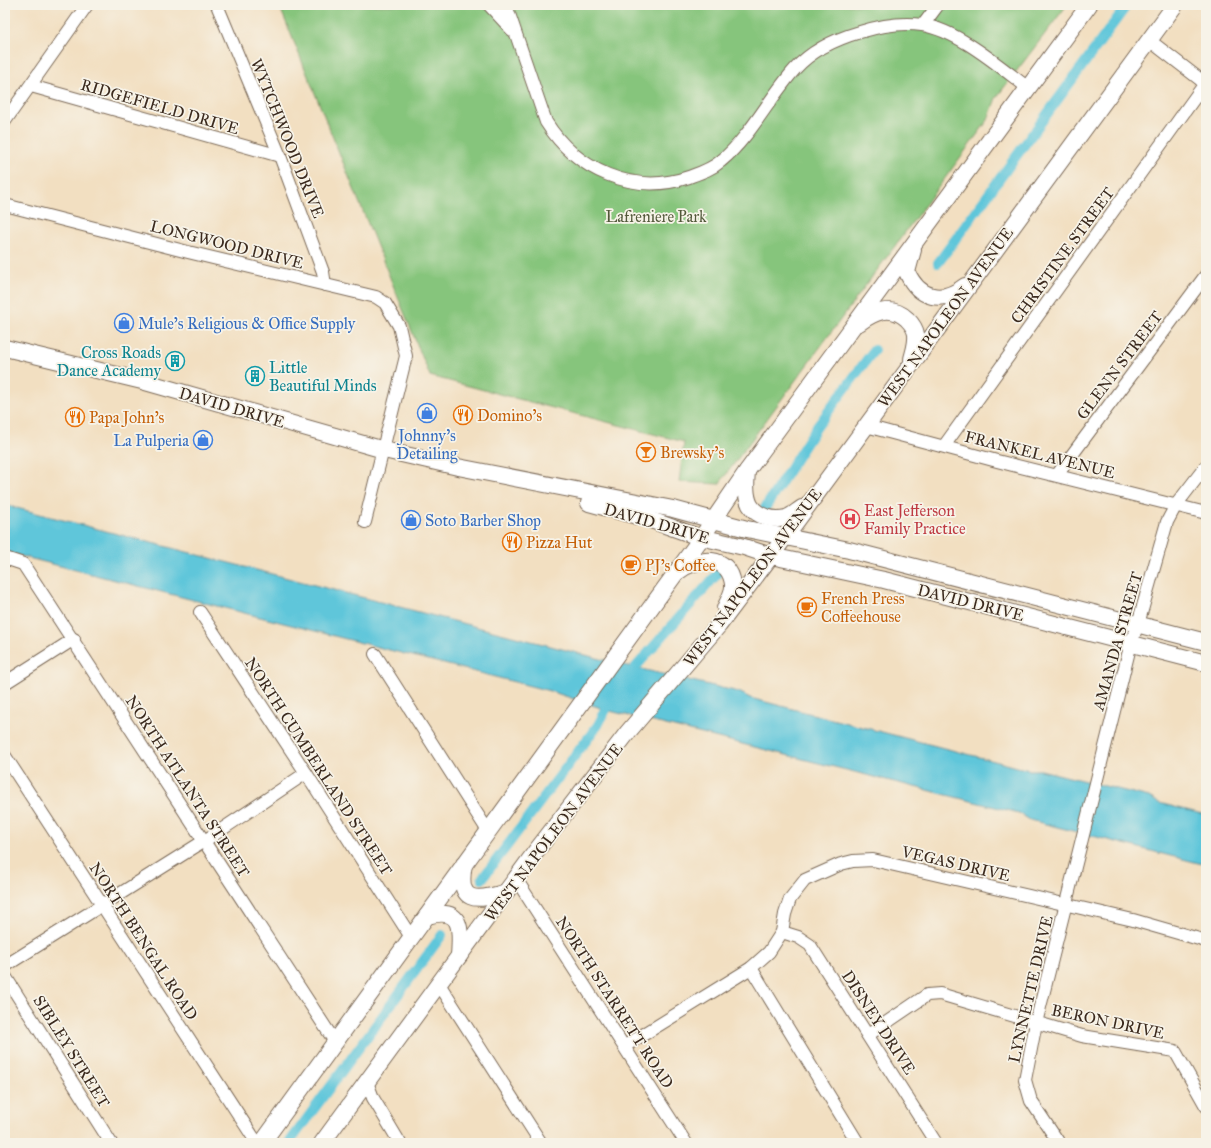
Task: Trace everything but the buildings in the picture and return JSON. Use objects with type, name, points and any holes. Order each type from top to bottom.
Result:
[{"type":"main road","points":[[262,1143],[702,537],[712,519],[1090,5]]},
{"type":"main road","name":"WEST NAPOLEON AVENUE","points":[[322,1143],[506,892],[628,732],[719,625],[1175,5]]},
{"type":"main road","points":[[916,241],[908,272],[917,288],[924,294],[937,298],[951,295],[972,280]]},
{"type":"main road","points":[[853,328],[871,314],[883,310],[894,311],[904,316],[913,325],[916,334],[916,345],[911,364]]},
{"type":"main road","name":"DAVID DRIVE","points":[[5,348],[142,382],[384,450],[673,509],[784,537],[850,550],[1206,642]]},
{"type":"main road","name":"DAVID DRIVE","points":[[458,466],[770,556],[884,580],[1206,663]]},
{"type":"main road","points":[[747,471],[746,491],[750,506],[758,514],[774,520],[788,518],[809,502]]},
{"type":"main road","points":[[675,574],[687,565],[701,560],[714,560],[722,565],[729,573],[734,586],[719,625]]},
{"type":"main road","points":[[464,864],[461,881],[466,893],[470,896],[480,899],[506,892]]},
{"type":"main road","points":[[427,916],[440,914],[452,917],[458,922],[461,931],[459,956]]},
{"type":"street","points":[[5,121],[87,5]]},
{"type":"street","name":"WYTCHWOOD DRIVE","points":[[217,5],[280,156],[323,272],[325,285]]},
{"type":"street","points":[[489,5],[516,34]]},
{"type":"street","points":[[506,5],[546,122],[555,137],[569,152],[587,165],[608,176],[644,184],[664,183],[703,172],[720,163],[735,149],[796,68],[821,48],[844,37],[882,26],[923,25],[964,41],[1028,88]]},
{"type":"street","points":[[923,25],[938,5]]},
{"type":"street","points":[[1148,40],[1206,83]]},
{"type":"street","name":"CHRISTINE STREET","points":[[944,446],[1206,83]]},
{"type":"street","name":"RIDGEFIELD DRIVE","points":[[31,86],[280,156]]},
{"type":"street","name":"LONGWOOD DRIVE","points":[[5,205],[188,252],[376,297],[384,303],[399,326],[406,356],[384,450]]},
{"type":"street","name":"GLENN STREET","points":[[1057,475],[1206,275]]},
{"type":"street","name":"FRANKEL AVENUE","points":[[866,426],[1206,513]]},
{"type":"street","points":[[365,522],[384,450]]},
{"type":"street","name":"AMANDA STREET","points":[[1082,834],[1130,643],[1138,624],[1167,522],[1176,505],[1206,466]]},
{"type":"street","name":"NORTH ATLANTA STREET","points":[[5,558],[23,564],[74,639],[335,1042]]},
{"type":"street","name":"NORTH CUMBERLAND STREET","points":[[200,612],[306,773],[411,937]]},
{"type":"street","points":[[5,683],[74,639]]},
{"type":"street","points":[[375,654],[488,831]]},
{"type":"street","name":"NORTH BENGAL ROAD","points":[[5,756],[257,1143]]},
{"type":"street","points":[[5,966],[204,840],[306,773]]},
{"type":"street","name":"LYNNETTE DRIVE","points":[[1059,1143],[1031,1101],[1025,1080],[1036,1022],[1082,834]]},
{"type":"street","name":"VEGAS DRIVE","points":[[625,1046],[751,968],[769,952],[782,932],[785,914],[790,899],[805,880],[830,867],[853,861],[873,860],[1133,920],[1206,941]]},
{"type":"street","name":"NORTH STARRETT ROAD","points":[[516,879],[625,1046],[686,1143]]},
{"type":"street","name":"DISNEY DRIVE","points":[[782,932],[798,937],[810,945],[936,1143]]},
{"type":"street","points":[[751,968],[858,1143]]},
{"type":"street","name":"SIBLEY STREET","points":[[5,976],[111,1143]]},
{"type":"street","points":[[439,984],[541,1143]]},
{"type":"street","name":"BERON DRIVE","points":[[868,1035],[927,995],[940,994],[1082,1036],[1175,1052],[1206,1106]]},
{"type":"street","points":[[367,1082],[373,1098],[400,1143]]},
{"type":"green space","name":"Lafreniere Park","points":[[279,5],[1067,5],[996,98],[988,120],[719,484],[679,482],[684,442],[430,376]]},
{"type":"water","points":[[5,505],[624,665],[739,692],[750,698],[1029,770],[1041,770],[1149,797],[1159,803],[1206,815],[1206,865],[1030,820],[1019,813],[610,711],[550,691],[5,552]]},
{"type":"waterway","points":[[938,263],[1127,5]]},
{"type":"waterway","points":[[765,508],[816,428],[874,350]]},
{"type":"waterway","points":[[627,677],[719,572]]},
{"type":"waterway","points":[[482,879],[598,725],[612,698]]},
{"type":"waterway","points":[[289,1143],[442,935]]},
{"type":"place","name":"Mule's Religious & Office Supply","points":[[124,323]]},
{"type":"place","name":"Cross Roads Dance Academy","points":[[175,361]]},
{"type":"place","name":"Little Beautiful Minds","points":[[255,376]]},
{"type":"place","name":"Johnny's Detailing","points":[[427,413]]},
{"type":"place","name":"Domino's","points":[[463,415]]},
{"type":"place","name":"Papa John's","points":[[75,417]]},
{"type":"place","name":"La Pulperia","points":[[203,440]]},
{"type":"place","name":"Brewsky's","points":[[646,452]]},
{"type":"place","name":"East Jefferson Family Practice","points":[[850,519]]},
{"type":"place","name":"Soto Barber Shop","points":[[411,520]]},
{"type":"place","name":"Pizza Hut","points":[[512,542]]},
{"type":"place","name":"PJ's Coffee","points":[[631,565]]},
{"type":"place","name":"French Press Coffeehouse","points":[[807,607]]}]
